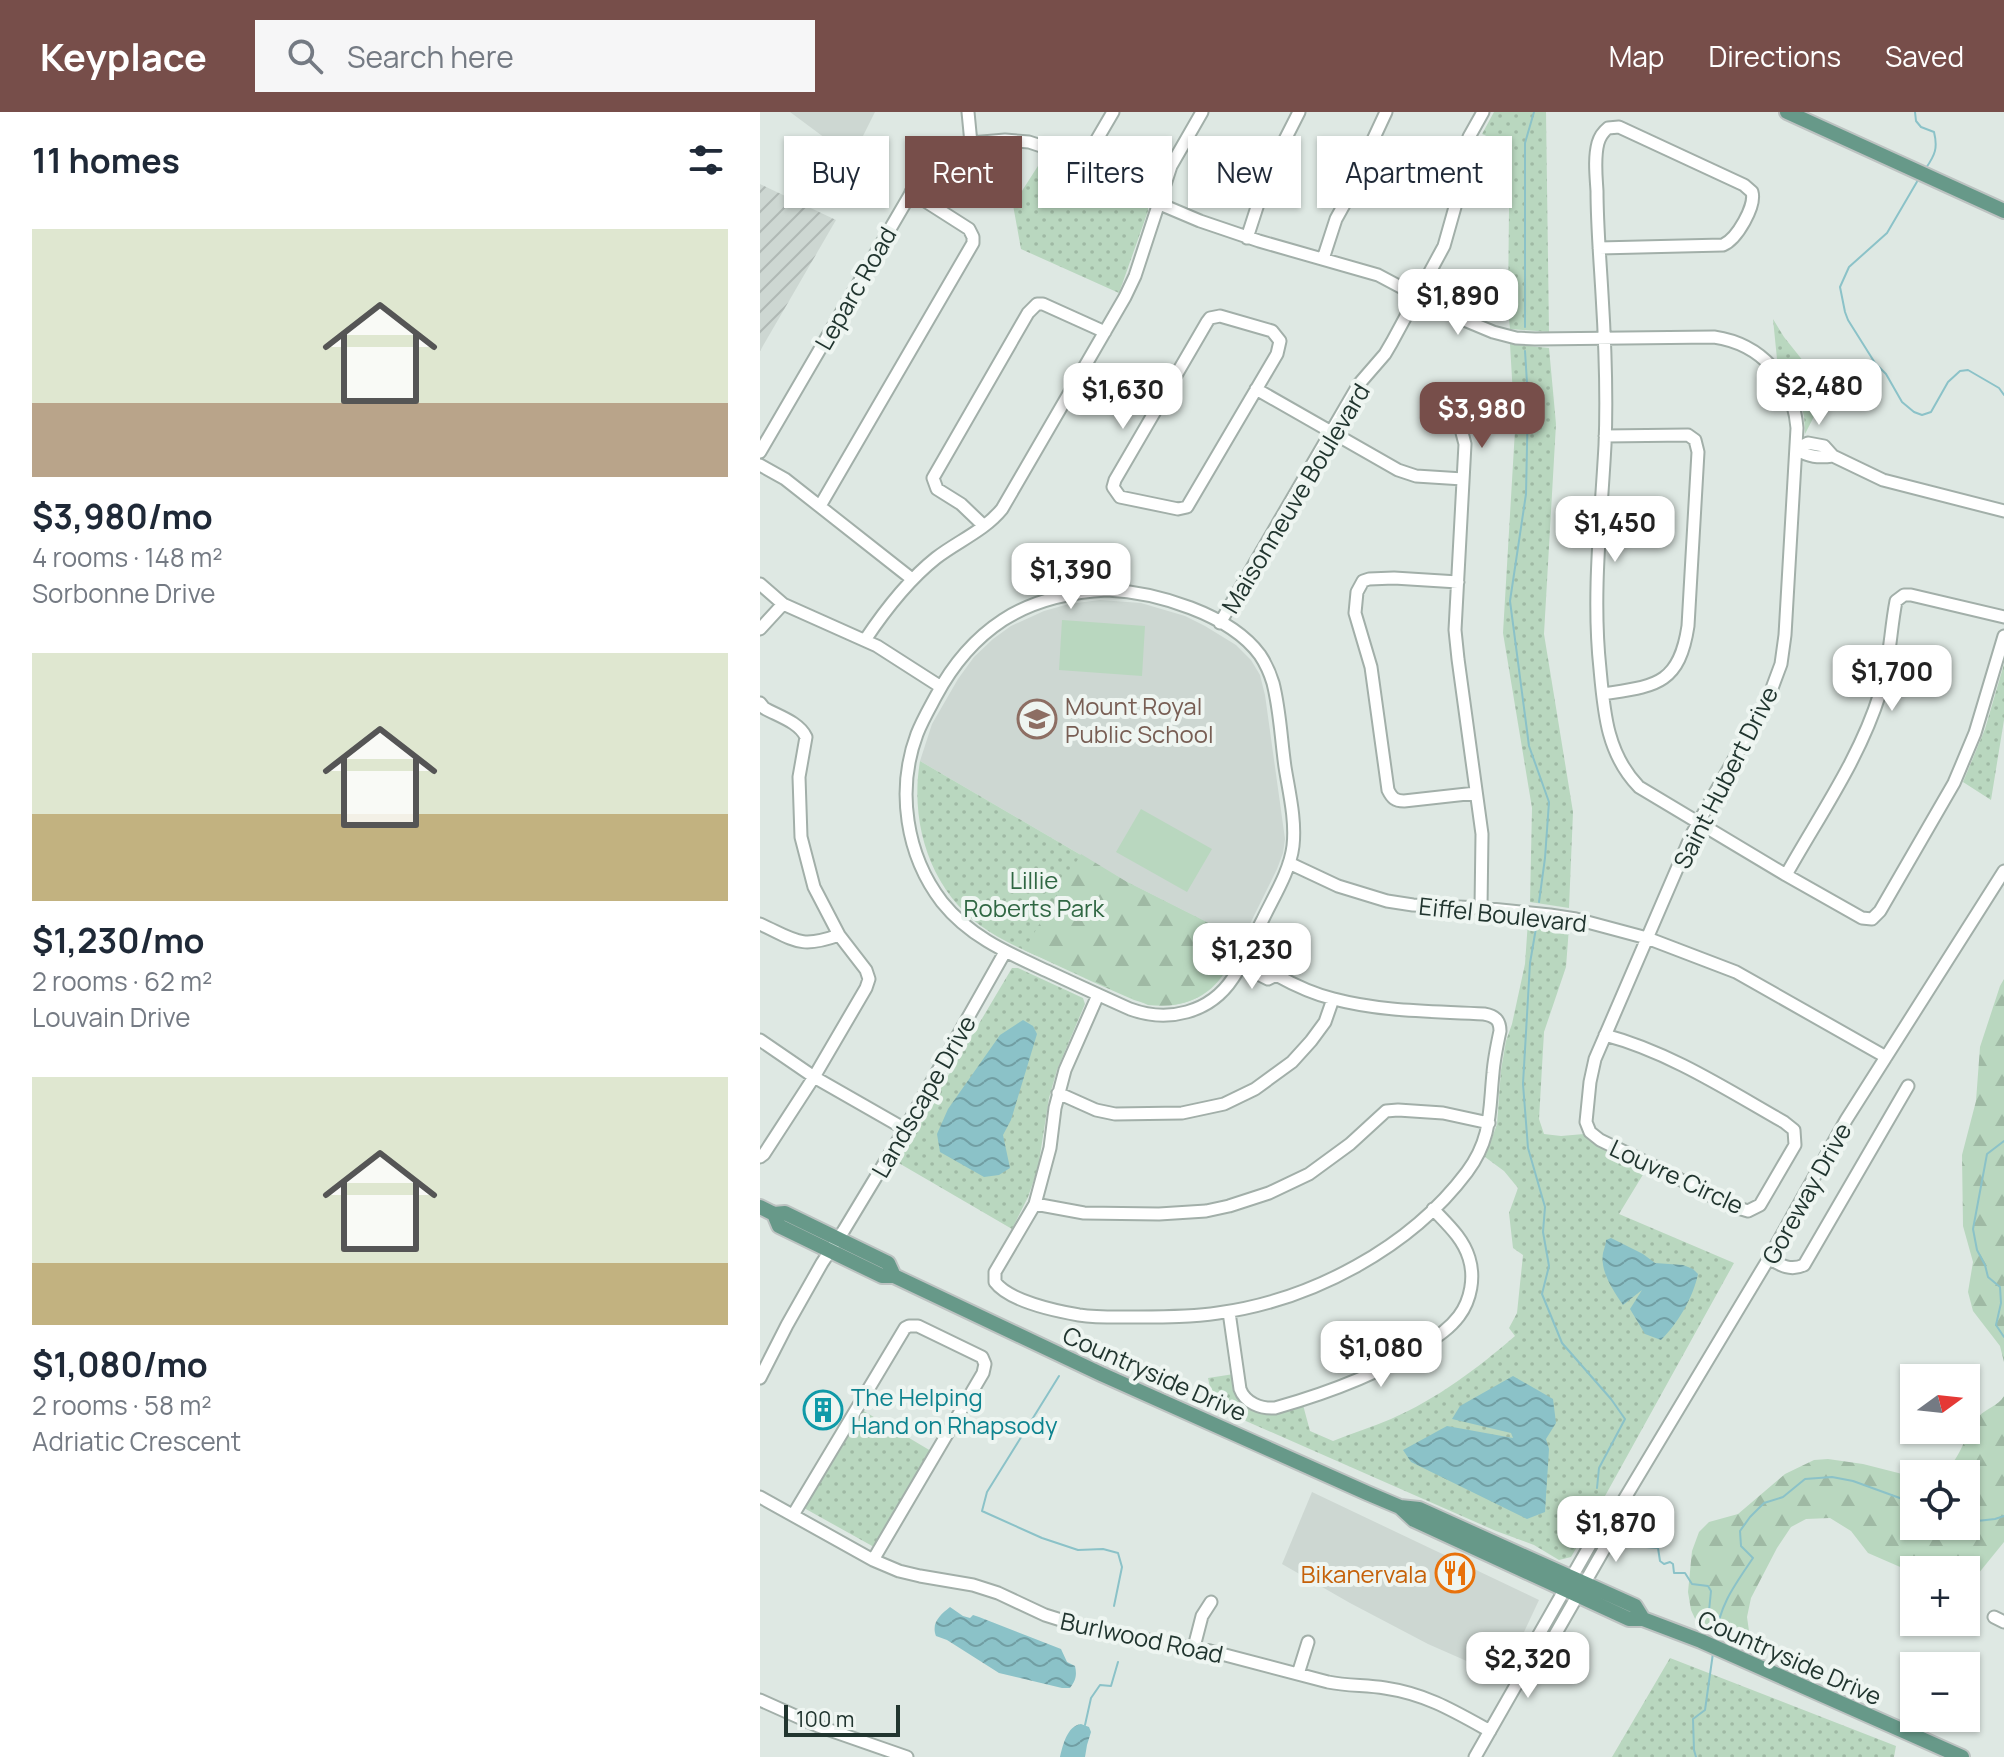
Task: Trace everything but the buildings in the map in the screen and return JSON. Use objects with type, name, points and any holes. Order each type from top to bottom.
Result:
[{"type":"main road","points":[[1787,112],[2004,211]]},
{"type":"main road","name":"Countryside Drive","points":[[767,1210],[785,1213],[834,1245],[888,1263],[894,1276],[1101,1374],[1400,1507],[1414,1520],[1575,1587],[1635,1606],[1643,1619],[1701,1641],[1962,1757]]},
{"type":"street","points":[[968,112],[970,136]]},
{"type":"street","points":[[1099,136],[1113,112]]},
{"type":"street","points":[[1172,167],[1202,112]]},
{"type":"street","points":[[1247,238],[1268,173],[1299,112]]},
{"type":"street","points":[[1323,259],[1336,219],[1386,112]]},
{"type":"street","name":"Maisonneuve Boulevard","points":[[1220,623],[1359,384],[1385,354],[1444,246],[1462,159],[1469,137],[1483,112]]},
{"type":"street","points":[[1599,248],[1723,245],[1733,239],[1754,202],[1752,192],[1619,127],[1608,128],[1601,136],[1596,153],[1599,248],[1604,339],[1605,436],[1596,609],[1603,694],[1613,747],[1624,769],[1639,787],[1786,875],[1862,918],[1872,919],[1878,915],[1954,783],[1975,733],[2004,636]]},
{"type":"street","name":"Leparc Road","points":[[760,452],[905,202]]},
{"type":"street","points":[[820,506],[973,243],[969,229],[936,208]]},
{"type":"street","points":[[865,640],[912,579],[995,517],[1008,500],[1135,276],[1158,208]]},
{"type":"street","name":"Leparc Road","points":[[1169,208],[1247,238],[1378,275],[1418,296]]},
{"type":"street","name":"Saint Hubert Drive","points":[[1418,296],[1479,327],[1513,337],[1714,337],[1734,342],[1763,357],[1775,369],[1790,394],[1796,417],[1796,449],[1781,664],[1768,699],[1697,822],[1647,938]]},
{"type":"street","points":[[984,526],[961,504],[937,489],[933,478],[1028,313],[1037,304],[1043,304],[1105,332]]},
{"type":"street","points":[[1220,316],[1277,335],[1279,348],[1256,389],[1187,507],[1170,508],[1127,499],[1115,493],[1115,480],[1210,318],[1220,316]]},
{"type":"street","points":[[1256,389],[1398,470],[1408,474],[1463,479]]},
{"type":"street","points":[[1460,425],[1465,444],[1456,645],[1483,846],[1481,908]]},
{"type":"street","points":[[1603,694],[1656,684],[1674,667],[1683,648],[1688,626],[1698,452],[1695,440],[1688,435],[1605,436]]},
{"type":"street","points":[[1796,449],[1807,456],[1833,456],[1883,480],[2004,511]]},
{"type":"street","points":[[760,465],[785,479],[912,579]]},
{"type":"street","points":[[1458,582],[1369,579],[1359,586],[1355,613],[1371,667],[1391,796],[1404,801],[1476,793]]},
{"type":"street","points":[[760,584],[783,604],[865,640],[941,687]]},
{"type":"street","points":[[1107,590],[1146,594],[1178,603],[1220,623],[1246,640],[1259,654],[1273,684],[1294,826],[1293,845],[1289,863],[1242,961],[1234,977],[1220,993],[1196,1009],[1176,1015],[1140,1013],[1005,952],[972,931],[942,901],[926,876],[911,835],[906,789],[917,735],[941,687],[967,651],[996,624],[1030,606],[1061,596],[1107,590]]},
{"type":"street","points":[[1786,875],[1869,726],[1886,672],[1896,601],[1904,595],[1911,595],[2004,617]]},
{"type":"street","points":[[760,629],[783,604]]},
{"type":"street","points":[[760,703],[799,726],[806,737],[799,777],[801,837],[814,887],[839,935],[866,970],[868,982],[814,1077],[760,1157]]},
{"type":"street","name":"Eiffel Boulevard","points":[[1289,863],[1338,886],[1387,901],[1550,915],[1647,938],[1736,972],[1886,1057]]},
{"type":"street","name":"Goreway Drive","points":[[1475,1757],[1536,1650],[1537,1638],[1611,1537],[1613,1518],[1769,1258],[1846,1120],[2004,871]]},
{"type":"street","points":[[760,924],[801,942],[818,942],[839,935]]},
{"type":"street","name":"Louvre Circle","points":[[1605,1035],[1676,1061],[1794,1130],[1795,1145],[1760,1205],[1748,1211],[1728,1205],[1590,1132],[1586,1122],[1595,1059],[1605,1035],[1647,938]]},
{"type":"street","name":"Landscape Drive","points":[[834,1245],[905,1129],[1005,952]]},
{"type":"street","points":[[1098,995],[1070,1055],[1058,1093],[1050,1148],[1035,1204],[995,1272],[995,1282],[1004,1290],[1038,1306],[1090,1316],[1183,1317],[1229,1312],[1287,1297],[1341,1274],[1382,1250],[1433,1209],[1475,1160],[1484,1141],[1500,1031],[1500,1025],[1493,1016],[1484,1014],[1381,1008],[1333,999],[1299,987],[1276,975],[1272,967],[1253,958],[1242,961]]},
{"type":"street","points":[[1058,1093],[1096,1110],[1115,1114],[1168,1115],[1224,1104],[1267,1082],[1292,1062],[1325,1022],[1333,999]]},
{"type":"street","points":[[760,1040],[814,1077],[905,1129]]},
{"type":"street","points":[[1769,1258],[1785,1267],[1804,1265],[1908,1086]]},
{"type":"street","points":[[1035,1204],[1084,1213],[1206,1211],[1269,1193],[1309,1174],[1341,1152],[1386,1111],[1443,1113],[1489,1123]]},
{"type":"street","points":[[1229,1312],[1242,1396],[1260,1406],[1275,1408],[1306,1399],[1389,1365],[1447,1329],[1467,1302],[1471,1283],[1469,1257],[1457,1235],[1433,1209]]},
{"type":"street","points":[[760,1378],[834,1245]]},
{"type":"street","points":[[793,1515],[905,1328],[918,1326],[982,1357],[985,1364],[983,1373],[873,1560]]},
{"type":"street","name":"Burlwood Road","points":[[760,1497],[873,1560],[909,1574],[987,1590],[1045,1615],[1096,1631],[1194,1647],[1344,1685],[1382,1688],[1419,1696],[1452,1709],[1490,1731]]},
{"type":"street","points":[[1194,1647],[1202,1616],[1211,1602]]},
{"type":"street","points":[[1298,1674],[1308,1642]]},
{"type":"street","points":[[760,1700],[818,1726],[907,1757]]},
{"type":"shaded area","points":[[790,112],[875,112],[863,136],[822,136]]},
{"type":"shaded area","points":[[760,184],[784,195],[784,208],[811,208],[836,220],[760,351]]},
{"type":"shaded area","points":[[1100,600],[1141,603],[1185,616],[1236,645],[1260,675],[1285,839],[1277,869],[1242,940],[1127,882],[920,761],[932,724],[958,679],[974,657],[993,639],[1011,626],[1044,611]]},
{"type":"shaded area","points":[[1312,1492],[1539,1600],[1503,1677],[1428,1644],[1282,1564]]},
{"type":"green space","points":[[1494,112],[1546,112],[1549,332],[1510,329],[1512,136],[1482,134]]},
{"type":"green space","points":[[1038,166],[1038,208],[1148,208],[1119,293],[1021,249],[1014,208],[1022,208],[1022,191]]},
{"type":"green space","points":[[1773,319],[1827,391],[1805,434],[1797,390],[1777,359]]},
{"type":"green space","points":[[1510,344],[1549,348],[1556,424],[1544,634],[1573,812],[1569,908],[1530,902],[1532,808],[1503,633],[1515,430]]},
{"type":"green space","points":[[1062,620],[1145,626],[1142,676],[1059,670]]},
{"type":"green space","points":[[2004,664],[2004,720],[1991,800],[1963,782],[1985,729]]},
{"type":"green space","name":"Lillie Roberts Park","points":[[920,761],[1127,882],[1242,940],[1223,975],[1212,988],[1192,1000],[1169,1005],[1146,1003],[990,932],[953,899],[929,857],[918,810]]},
{"type":"green space","points":[[1141,809],[1212,849],[1187,892],[1116,852]]},
{"type":"green space","points":[[1081,854],[1127,882],[1242,940],[1226,969],[1207,991],[1182,1003],[1148,1005],[1024,950]]},
{"type":"green space","points":[[1528,921],[1569,927],[1566,967],[1544,1032],[1539,1119],[1544,1134],[1584,1134],[1605,1150],[1647,1168],[1619,1214],[1734,1263],[1574,1552],[1571,1557],[1559,1560],[1534,1545],[1214,1407],[1208,1378],[1234,1374],[1240,1401],[1265,1414],[1303,1405],[1310,1431],[1333,1441],[1425,1402],[1472,1371],[1515,1336],[1509,1328],[1517,1313],[1523,1255],[1513,1248],[1509,1213],[1518,1188],[1504,1171],[1485,1157],[1497,1124],[1501,1070],[1525,964]]},
{"type":"green space","points":[[1012,968],[1083,998],[1085,1004],[1057,1070],[1049,1098],[1038,1168],[1012,1229],[897,1162]]},
{"type":"green space","points":[[2004,979],[2004,1362],[2000,1346],[1973,1311],[1968,1292],[1973,1262],[1963,1226],[1962,1155],[1976,1101],[1980,1047]]},
{"type":"green space","points":[[2004,1396],[2004,1542],[1980,1572],[1980,1556],[1900,1556],[1900,1567],[1868,1553],[1851,1531],[1830,1518],[1806,1519],[1791,1527],[1777,1548],[1751,1598],[1747,1617],[1749,1631],[1744,1638],[1698,1625],[1688,1592],[1692,1551],[1699,1532],[1709,1522],[1738,1514],[1785,1474],[1814,1460],[1863,1464],[1900,1473],[1900,1540],[1980,1540],[1980,1460],[1954,1460],[1963,1444],[1980,1444],[1980,1415]]},
{"type":"green space","points":[[862,1410],[931,1451],[874,1547],[804,1508]]},
{"type":"green space","points":[[1670,1658],[1896,1746],[1894,1757],[1612,1757]]},
{"type":"water","points":[[1023,1020],[1033,1026],[1037,1034],[1011,1120],[1003,1135],[1010,1168],[999,1175],[984,1177],[940,1152],[937,1134],[948,1109],[1000,1035]]},
{"type":"water","points":[[1611,1238],[1655,1263],[1683,1265],[1698,1274],[1684,1310],[1661,1340],[1645,1334],[1630,1309],[1642,1290],[1623,1305],[1608,1280],[1603,1267],[1603,1253],[1606,1240]]},
{"type":"water","points":[[1513,1376],[1553,1399],[1556,1423],[1546,1439],[1549,1449],[1545,1512],[1527,1519],[1411,1462],[1403,1450],[1447,1426],[1513,1438],[1511,1433],[1452,1419],[1460,1406]]},
{"type":"water","points":[[950,1607],[963,1616],[979,1617],[1061,1649],[1067,1662],[1075,1666],[1076,1677],[1072,1685],[1062,1688],[999,1673],[936,1636],[936,1623]]},
{"type":"water","points":[[1081,1724],[1089,1727],[1091,1732],[1085,1757],[1060,1757],[1069,1732]]},
{"type":"waterway","points":[[1525,327],[1525,143],[1534,112]]},
{"type":"waterway","points":[[1915,112],[1916,121],[1921,127],[1934,132],[1935,151],[1926,168]]},
{"type":"waterway","points":[[1918,180],[1887,233],[1849,267],[1840,287],[1848,320],[1902,402],[1914,412],[1922,415],[1931,412],[1948,382],[1960,371],[1968,370],[1999,388],[2004,395]]},
{"type":"waterway","points":[[1525,351],[1528,399],[1526,494],[1510,601],[1529,746],[1549,802],[1539,902]]},
{"type":"waterway","points":[[1536,928],[1530,963],[1523,1084],[1528,1148],[1545,1207],[1543,1232],[1549,1266],[1542,1294],[1562,1343],[1625,1419],[1599,1468],[1597,1488]]},
{"type":"waterway","points":[[2004,1141],[1987,1154],[1973,1229],[1977,1250],[1988,1277],[2000,1287],[2001,1303],[1996,1325],[2004,1337]]},
{"type":"waterway","points":[[1059,1376],[987,1492],[982,1511],[1042,1538],[1078,1550],[1103,1549],[1118,1553],[1122,1567],[1114,1606]]},
{"type":"waterway","points":[[1715,1639],[1724,1605],[1753,1558],[1741,1546],[1740,1531],[1764,1503],[1783,1497],[1805,1479],[1832,1477],[1853,1481],[1900,1498]]},
{"type":"waterway","points":[[1980,1521],[2004,1516]]},
{"type":"waterway","points":[[1632,1530],[1642,1531],[1646,1547],[1658,1548],[1660,1561],[1673,1564],[1674,1573],[1685,1573],[1692,1584],[1708,1586],[1711,1591],[1709,1611],[1717,1618]]},
{"type":"waterway","points":[[1696,1757],[1693,1719],[1705,1710],[1713,1653]]},
{"type":"waterway","points":[[1085,1725],[1091,1698],[1100,1685],[1111,1686],[1118,1662]]},
{"type":"place","name":"Mount Royal Public School","points":[[1037,719]]},
{"type":"place","name":"The Helping Hand on Rhapsody","points":[[823,1410]]},
{"type":"place","name":"Bikanervala","points":[[1455,1573]]}]
